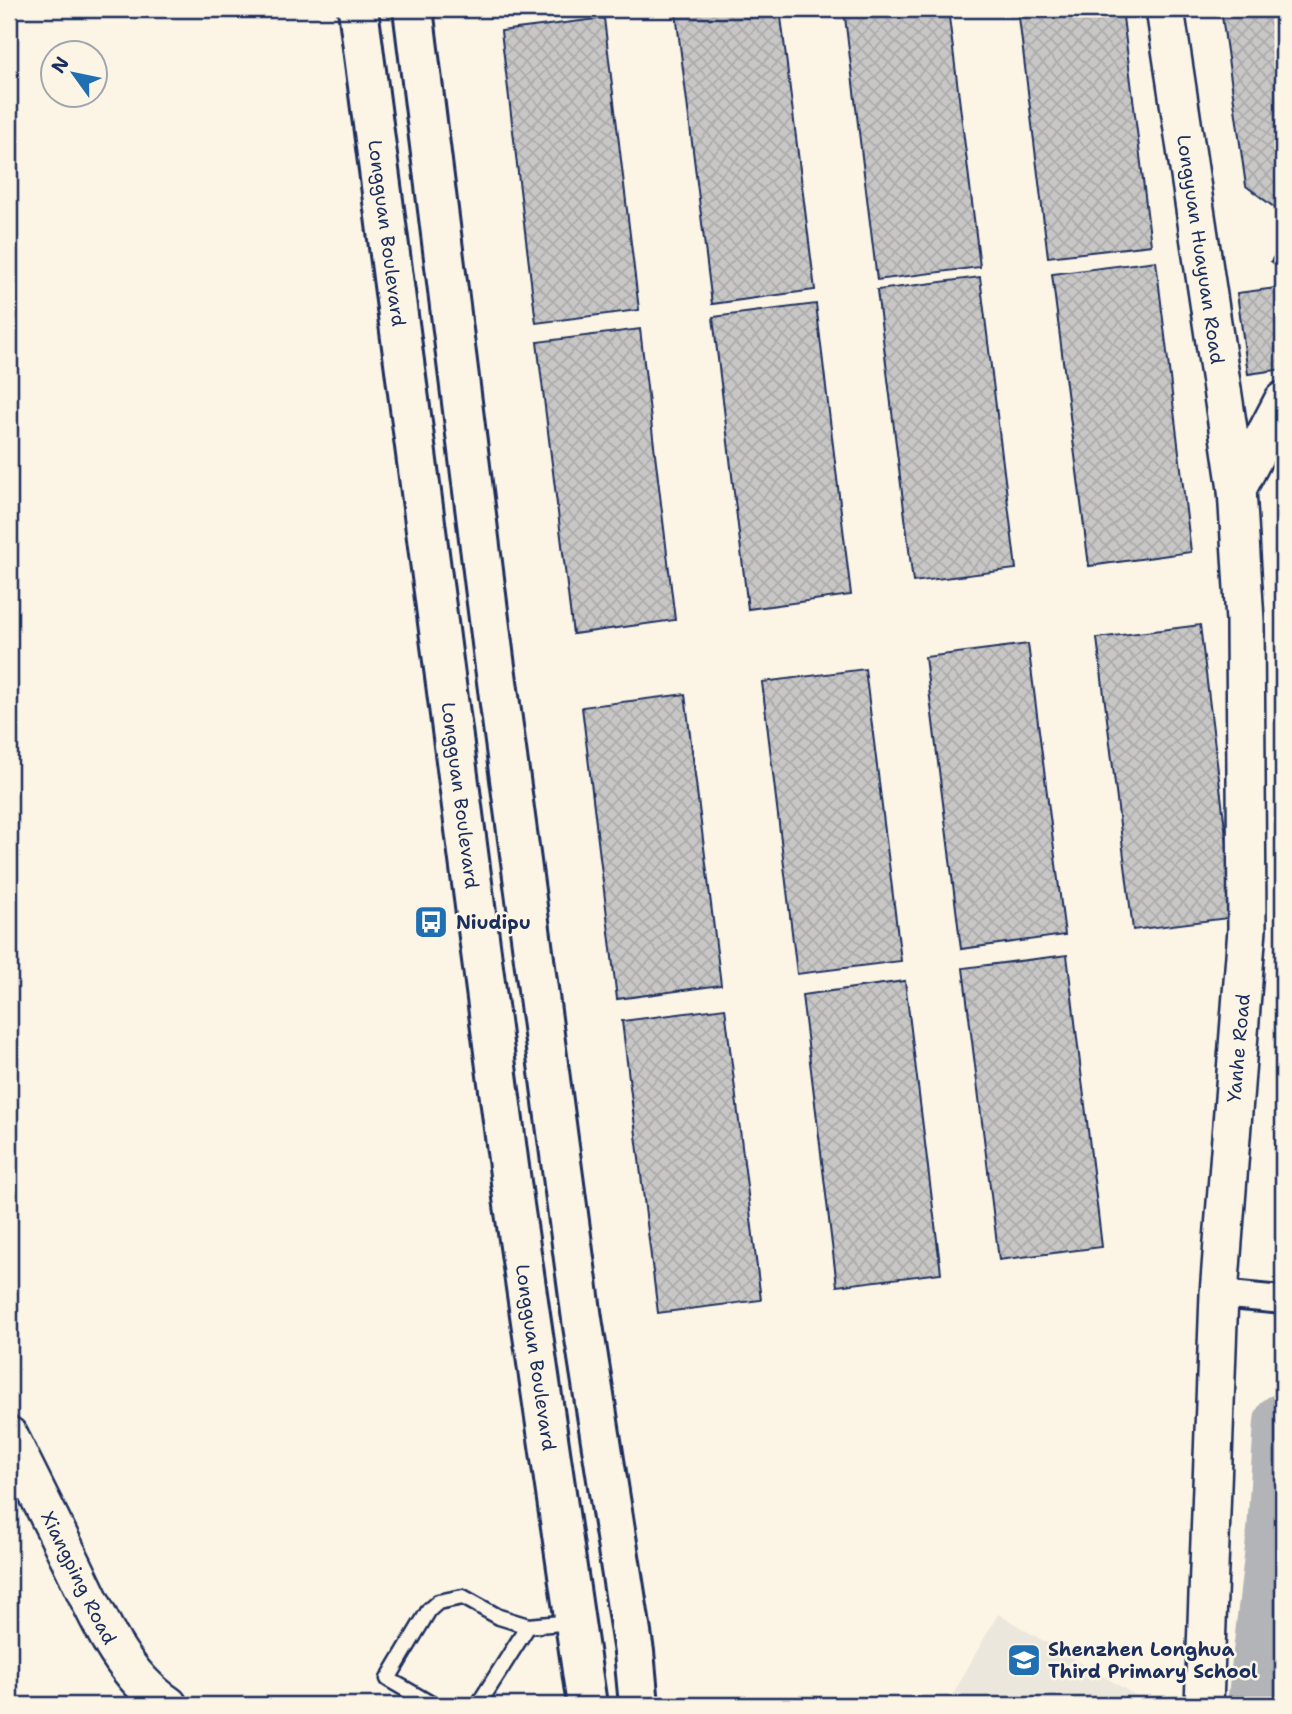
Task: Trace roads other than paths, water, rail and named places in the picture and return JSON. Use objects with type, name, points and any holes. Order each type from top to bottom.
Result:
[{"type":"main road","name":"Longguan Boulevard","points":[[358,9],[513,1205],[587,1705]]},
{"type":"main road","points":[[413,9],[574,1265],[634,1652],[639,1705]]},
{"type":"street","name":"Longyuan Huayuan Road","points":[[1165,9],[1237,489]]},
{"type":"street","points":[[1237,489],[1283,401]]},
{"type":"street","name":"Yanhe Road","points":[[1204,1705],[1234,1295],[1247,929],[1245,621],[1237,489]]},
{"type":"street","points":[[1234,1295],[1283,1300]]},
{"type":"street","name":"Xiangping Road","points":[[9,1436],[103,1626],[126,1664],[145,1688],[168,1705]]},
{"type":"lane","points":[[433,1705],[388,1679],[429,1610],[438,1602],[464,1597],[499,1617],[528,1626],[575,1622]]},
{"type":"lane","points":[[478,1705],[528,1626]]},
{"type":"waterway","points":[[1256,1705],[1276,1531],[1283,1422]]},
{"type":"place","name":"Niudipu","points":[[431,922]]},
{"type":"place","name":"Shenzhen Longhua Third Primary School","points":[[1024,1660]]}]
